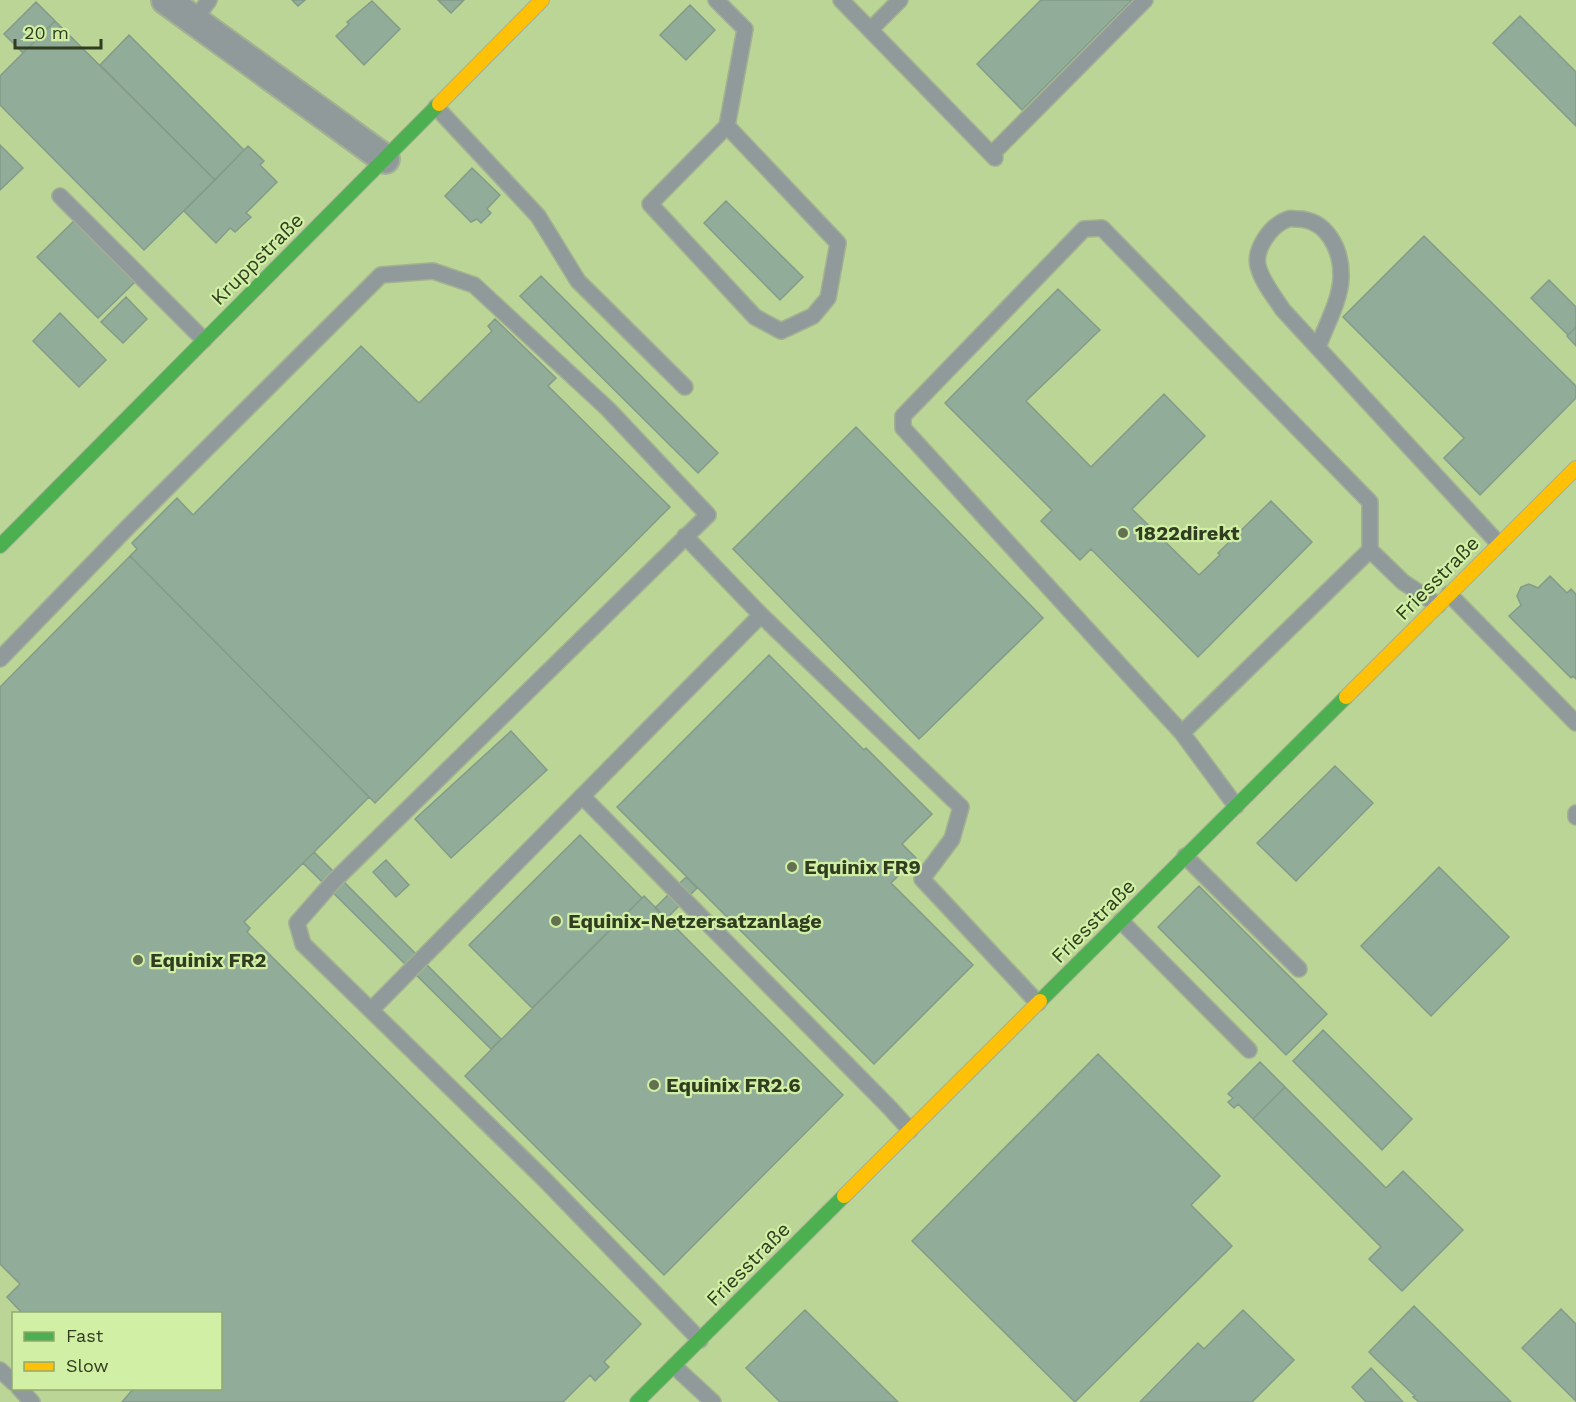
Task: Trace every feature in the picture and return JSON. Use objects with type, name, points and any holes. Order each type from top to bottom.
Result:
[{"type":"street","points":[[166,0],[202,10],[385,159]]},
{"type":"street","name":"Kruppstraße","points":[[0,546],[542,0]]},
{"type":"street","name":"Friesstraße","points":[[637,1402],[1576,468]]},
{"type":"lane","points":[[716,0],[745,29],[727,126],[650,204],[755,317],[781,331],[813,316],[828,298],[838,243],[727,126]]},
{"type":"lane","points":[[841,0],[994,156],[1145,0]]},
{"type":"lane","points":[[870,30],[900,0]]},
{"type":"lane","points":[[436,107],[538,216],[578,281],[685,387]]},
{"type":"lane","points":[[60,196],[204,340]]},
{"type":"lane","points":[[1318,347],[1337,299],[1341,279],[1340,261],[1333,240],[1324,229],[1308,219],[1288,219],[1264,239],[1258,252],[1258,266],[1264,281],[1283,310],[1499,544]]},
{"type":"lane","points":[[1182,734],[1370,550],[1370,502],[1102,228],[1084,230],[903,416],[903,428],[1182,734],[1236,806]]},
{"type":"lane","points":[[0,659],[127,528],[381,275],[433,270],[474,285],[608,409],[708,515],[333,882],[297,923],[303,944],[372,1009],[590,1226],[700,1340]]},
{"type":"lane","points":[[685,536],[761,615],[961,807],[952,839],[922,879],[1038,1004]]},
{"type":"lane","points":[[1370,550],[1403,582],[1444,599],[1576,723]]},
{"type":"lane","points":[[372,1009],[761,615]]},
{"type":"lane","points":[[582,796],[910,1130]]},
{"type":"lane","points":[[1185,856],[1299,969]]},
{"type":"lane","points":[[1121,921],[1249,1050]]},
{"type":"lane","points":[[674,1366],[713,1402]]},
{"type":"lane","points":[[0,1370],[12,1381]]},
{"type":"lane","points":[[20,1390],[32,1402]]},
{"type":"shaded area","points":[[0,0],[1576,0],[1576,1402],[0,1402]]},
{"type":"building","points":[[292,0],[305,0],[298,6]]},
{"type":"building","points":[[438,0],[464,0],[451,13]]},
{"type":"building","points":[[1041,0],[1132,0],[1022,110],[977,64]]},
{"type":"building","points":[[372,1],[400,29],[364,65],[336,36],[349,24],[347,22]]},
{"type":"building","points":[[36,2],[55,21],[23,53],[4,34]]},
{"type":"building","points":[[690,5],[715,30],[686,60],[660,35]]},
{"type":"building","points":[[1520,16],[1576,72],[1576,126],[1493,43]]},
{"type":"building","points":[[55,21],[215,180],[144,250],[0,105],[0,76]]},
{"type":"building","points":[[129,35],[244,150],[215,180],[100,65]]},
{"type":"building","points":[[0,145],[23,168],[0,190]]},
{"type":"building","points":[[248,146],[264,161],[260,165],[277,182],[246,213],[251,217],[235,232],[230,228],[216,243],[184,211]]},
{"type":"building","points":[[472,168],[500,195],[487,209],[491,213],[481,223],[477,219],[471,222],[445,196]]},
{"type":"building","points":[[726,201],[803,277],[780,300],[704,223]]},
{"type":"building","points":[[75,220],[135,282],[98,318],[37,257]]},
{"type":"building","points":[[1424,236],[1576,386],[1576,398],[1480,495],[1444,458],[1464,438],[1343,317]]},
{"type":"building","points":[[541,276],[718,453],[698,473],[520,296]]},
{"type":"building","points":[[1549,280],[1576,307],[1576,327],[1568,335],[1531,298]]},
{"type":"building","points":[[1058,289],[1100,330],[1026,401],[1091,467],[1164,394],[1205,436],[1132,509],[1199,575],[1271,501],[1312,542],[1198,657],[1091,549],[1080,560],[1041,521],[1052,510],[945,403]]},
{"type":"building","points":[[126,297],[147,319],[123,343],[101,322]]},
{"type":"building","points":[[60,313],[106,360],[79,387],[33,341]]},
{"type":"building","points":[[495,319],[556,378],[548,386],[670,507],[375,803],[130,556],[137,549],[132,543],[177,498],[193,515],[361,346],[419,403],[492,331],[488,326]]},
{"type":"building","points":[[1576,327],[1576,346],[1567,336]]},
{"type":"building","points":[[856,427],[1043,618],[919,739],[733,549]]},
{"type":"building","name":"Equinix FR2","points":[[130,556],[369,797],[244,922],[250,928],[247,932],[641,1324],[604,1362],[609,1367],[595,1381],[590,1375],[563,1402],[122,1402],[132,1390],[222,1390],[222,1312],[21,1312],[7,1297],[20,1284],[0,1264],[0,687]]},
{"type":"building","points":[[1550,576],[1567,593],[1571,589],[1576,594],[1576,679],[1573,676],[1571,678],[1509,616],[1521,605],[1517,596],[1521,587],[1529,584],[1538,588]]},
{"type":"building","name":"Equinix FR9","points":[[769,655],[932,814],[902,844],[916,858],[891,883],[973,965],[874,1064],[617,807]]},
{"type":"building","points":[[511,731],[547,770],[451,858],[415,819]]},
{"type":"building","points":[[1335,766],[1373,803],[1296,881],[1257,843]]},
{"type":"building","name":"Equinix-Netzersatzanlage","points":[[580,835],[642,898],[532,1008],[469,945]]},
{"type":"building","points":[[314,852],[501,1039],[491,1049],[303,863]]},
{"type":"building","points":[[386,860],[409,885],[396,897],[373,872]]},
{"type":"building","points":[[1439,867],[1509,937],[1431,1016],[1361,946]]},
{"type":"building","points":[[686,877],[697,888],[666,919],[655,908]]},
{"type":"building","points":[[1199,886],[1327,1014],[1286,1055],[1158,927]]},
{"type":"building","name":"Equinix FR2.6","points":[[644,896],[843,1095],[664,1275],[465,1076]]},
{"type":"building","points":[[1323,1030],[1412,1119],[1382,1150],[1293,1061]]},
{"type":"building","points":[[1098,1054],[1220,1176],[1191,1205],[1232,1246],[1075,1402],[912,1241]]},
{"type":"building","points":[[1260,1062],[1285,1087],[1253,1119],[1238,1104],[1234,1108],[1228,1102],[1233,1098],[1228,1094]]},
{"type":"building","points":[[1285,1087],[1386,1188],[1403,1171],[1463,1230],[1402,1291],[1369,1259],[1381,1247],[1253,1119]]},
{"type":"building","points":[[1414,1306],[1511,1402],[1419,1402],[1413,1397],[1415,1396],[1369,1352]]},
{"type":"building","points":[[1561,1309],[1576,1324],[1576,1401],[1522,1348]]},
{"type":"building","points":[[805,1310],[898,1402],[780,1402],[746,1368]]},
{"type":"building","points":[[1243,1310],[1294,1360],[1252,1402],[1140,1402],[1198,1343],[1204,1349]]},
{"type":"building","points":[[1371,1368],[1403,1402],[1366,1402],[1352,1387]]},
{"type":"traffic: fast","points":[[0,546],[439,104]]},
{"type":"traffic: fast","points":[[1040,1001],[1346,697]]},
{"type":"traffic: fast","points":[[637,1402],[844,1196]]},
{"type":"traffic: slow","points":[[439,104],[542,0]]},
{"type":"traffic: slow","points":[[1346,697],[1576,468]]},
{"type":"traffic: slow","points":[[844,1196],[1040,1001]]},
{"type":"place","name":"1822direkt","points":[[1123,533]]},
{"type":"place","name":"Equinix FR9","points":[[792,867]]},
{"type":"place","name":"Equinix-Netzersatzanlage","points":[[556,921]]},
{"type":"place","name":"Equinix FR2","points":[[138,960]]},
{"type":"place","name":"Equinix FR2.6","points":[[654,1085]]}]
